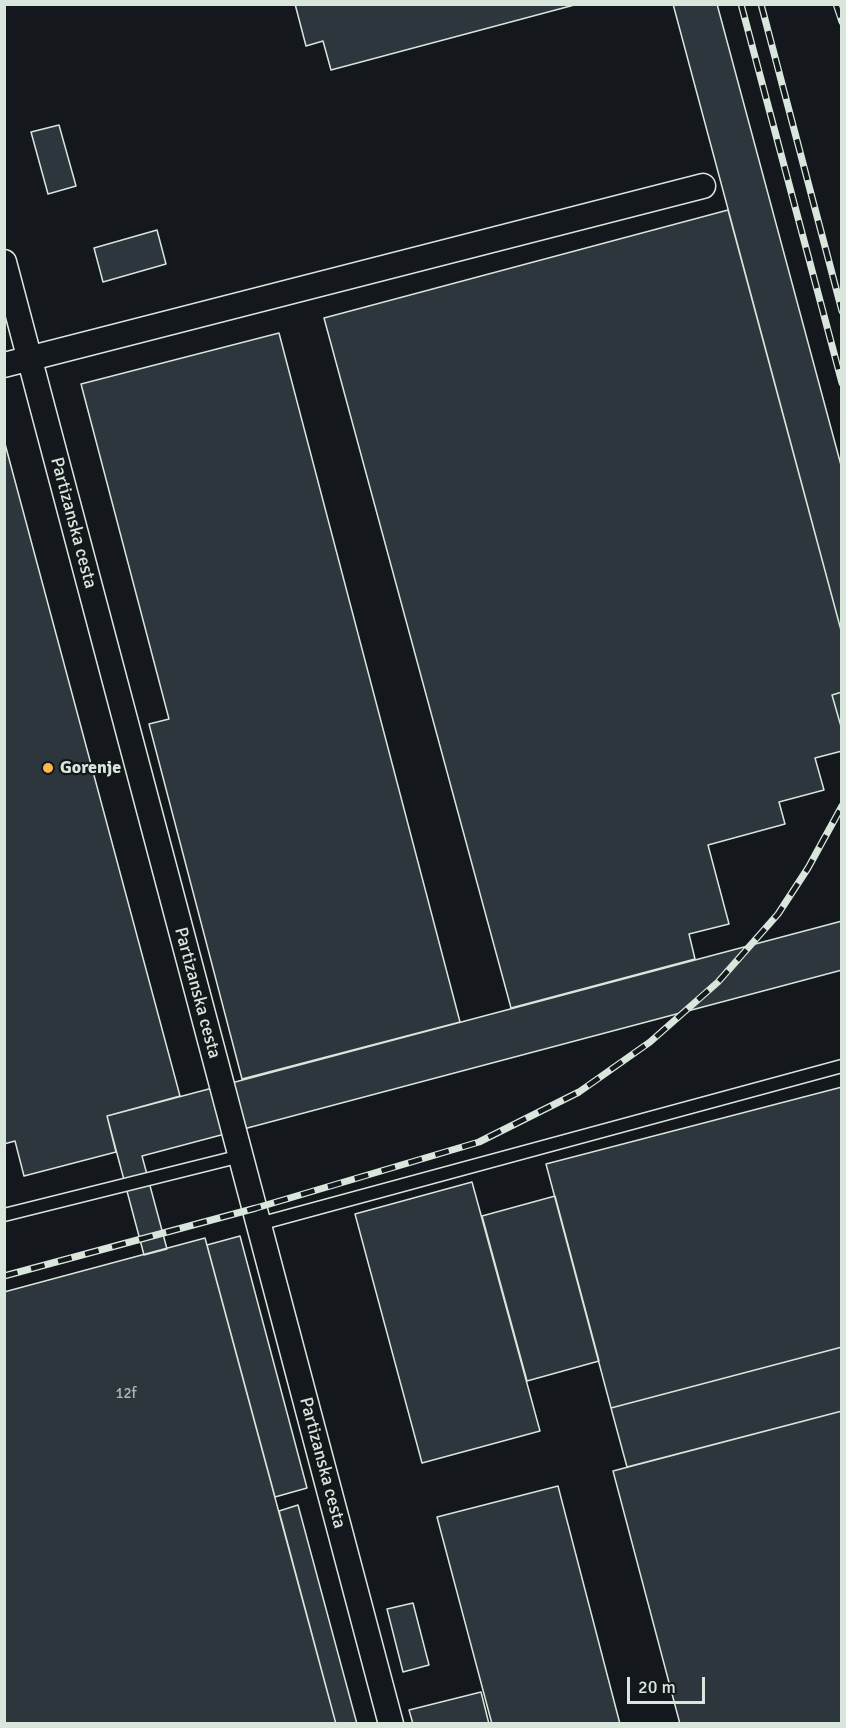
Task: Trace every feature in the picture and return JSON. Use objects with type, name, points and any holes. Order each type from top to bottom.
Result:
[{"type":"street","points":[[4,365],[703,186]]},
{"type":"street","name":"Partizanska cesta","points":[[4,262],[391,1724]]},
{"type":"lane","points":[[259,1224],[842,1066]]},
{"type":"lane","points":[[4,1215],[241,1156]]},
{"type":"building","points":[[295,4],[578,4],[331,70],[323,41],[306,46]]},
{"type":"building","points":[[673,4],[717,4],[842,469],[842,634]]},
{"type":"building","points":[[59,125],[76,186],[48,194],[31,132]]},
{"type":"building","points":[[728,210],[842,634],[842,692],[832,695],[842,730],[842,751],[815,758],[824,790],[779,802],[785,824],[708,845],[729,924],[689,934],[695,959],[511,1008],[324,318]]},
{"type":"building","points":[[157,230],[166,264],[103,282],[94,248]]},
{"type":"building","points":[[279,333],[460,1022],[242,1079],[149,724],[169,719],[81,384]]},
{"type":"building","name":"Gorenje","points":[[4,440],[180,1096],[107,1116],[116,1152],[24,1176],[15,1141],[4,1144]]},
{"type":"building","points":[[842,692],[842,730],[832,695]]},
{"type":"building","points":[[842,921],[842,970],[142,1156],[167,1249],[144,1255],[107,1116]]},
{"type":"building","points":[[842,1087],[842,1347],[611,1408],[546,1164]]},
{"type":"building","points":[[472,1182],[540,1431],[422,1463],[355,1214]]},
{"type":"building","points":[[555,1196],[599,1361],[527,1381],[482,1216]]},
{"type":"building","points":[[240,1236],[307,1488],[275,1497],[207,1245]]},
{"type":"building","points":[[205,1238],[336,1724],[4,1724],[4,1292]]},
{"type":"building","points":[[842,1347],[842,1411],[627,1467],[611,1408]]},
{"type":"building","points":[[842,1411],[842,1724],[680,1724],[613,1471]]},
{"type":"building","points":[[558,1486],[620,1724],[492,1724],[437,1517]]},
{"type":"building","points":[[298,1505],[357,1724],[336,1724],[279,1511]]},
{"type":"building","points":[[413,1603],[429,1665],[403,1672],[387,1609]]},
{"type":"building","points":[[481,1692],[489,1724],[413,1724],[409,1710]]},
{"type":"railway","points":[[741,4],[842,383]]},
{"type":"railway","points":[[761,4],[842,311]]},
{"type":"railway","points":[[836,4],[842,22]]},
{"type":"railway","points":[[4,1276],[256,1208],[479,1142],[579,1092],[650,1042],[718,982],[778,914],[808,868],[842,806]]},
{"type":"place","name":"Gorenje","points":[[48,768]]}]
